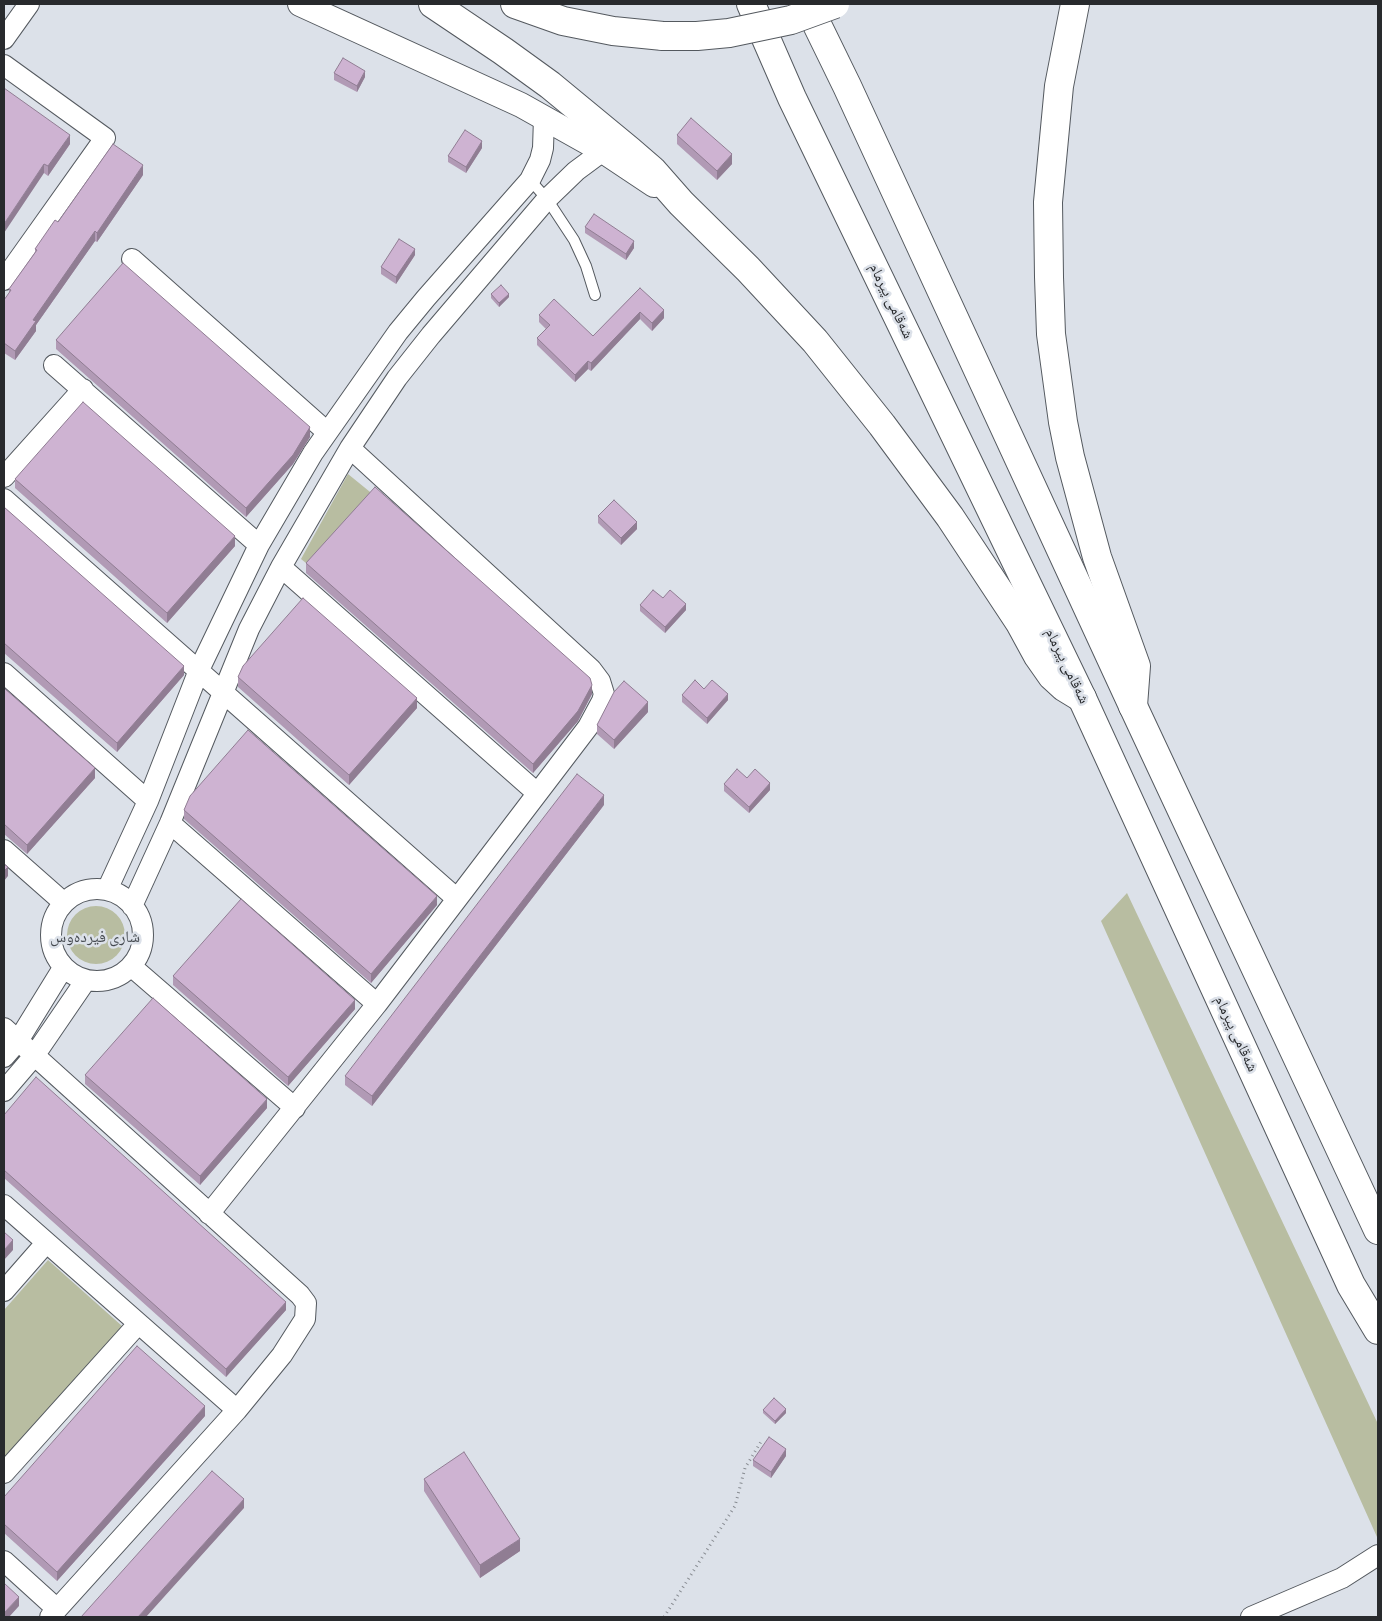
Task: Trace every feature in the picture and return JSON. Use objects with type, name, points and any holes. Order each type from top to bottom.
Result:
[{"type":"highway","points":[[433,4],[550,85],[638,157],[681,203],[748,269],[815,341],[882,425],[950,517],[1020,623],[1038,656],[1052,676],[1064,687],[1082,698]]},
{"type":"highway","points":[[515,4],[563,21],[613,31],[663,36],[697,36],[730,33],[791,20],[835,4]]},
{"type":"highway","name":"شەقامی پیرمام","points":[[751,4],[797,107],[1082,698],[1351,1285],[1378,1330]]},
{"type":"highway","points":[[807,4],[847,86],[1378,1230]]},
{"type":"highway","points":[[1075,7],[1059,86],[1048,202],[1051,334],[1063,422],[1070,457],[1097,556],[1136,666],[1134,706]]},
{"type":"street","points":[[4,38],[29,4]]},
{"type":"street","points":[[300,4],[512,101],[603,151],[681,203]]},
{"type":"street","points":[[4,65],[105,138],[4,280]]},
{"type":"street","points":[[107,890],[148,801],[199,670],[259,545],[326,432],[398,332],[530,180],[540,160],[543,148],[544,118]]},
{"type":"street","points":[[132,906],[170,823],[249,629],[281,567],[350,448],[397,378],[431,335],[547,199],[570,176],[603,151]]},
{"type":"street","points":[[132,259],[326,432]]},
{"type":"street","points":[[54,365],[259,545]]},
{"type":"street","points":[[4,477],[83,389]]},
{"type":"street","points":[[209,1214],[377,1004],[588,727],[604,694],[600,681],[591,669],[350,448]]},
{"type":"street","points":[[4,499],[456,898]]},
{"type":"street","points":[[281,567],[537,793]]},
{"type":"street","points":[[4,673],[148,801]]},
{"type":"street","points":[[170,823],[377,1004]]},
{"type":"street","points":[[4,850],[63,902]]},
{"type":"street","points":[[100,888],[107,890],[127,899],[136,911],[142,924],[143,939],[139,954],[131,966],[119,976],[104,981],[86,980],[73,976],[63,968],[53,952],[50,936],[52,921],[63,902],[85,890],[100,888]]},
{"type":"street","points":[[131,966],[295,1108]]},
{"type":"street","points":[[4,1058],[11,1034],[63,968]]},
{"type":"street","points":[[4,1091],[34,1056],[86,980]]},
{"type":"street","points":[[4,1562],[54,1613],[238,1410],[282,1355],[305,1319],[306,1303],[300,1295],[11,1034]]},
{"type":"street","points":[[4,1205],[238,1410]]},
{"type":"street","points":[[4,1291],[46,1243]]},
{"type":"street","points":[[4,1473],[138,1324]]},
{"type":"street","points":[[1251,1617],[1342,1578],[1378,1555]]},
{"type":"lane","points":[[530,180],[547,199],[574,240],[586,266],[595,295]]},
{"type":"path","points":[[664,1617],[735,1506],[745,1468],[762,1440]]},
{"type":"green space","points":[[348,474],[375,496],[311,567],[301,559]]},
{"type":"green space","points":[[1127,893],[1378,1424],[1377,1537],[1101,921]]},
{"type":"green space","points":[[90,906],[102,906],[117,914],[125,929],[125,941],[117,956],[102,964],[90,964],[75,956],[67,941],[67,929],[75,914]]},
{"type":"green space","points":[[48,1260],[122,1326],[4,1460],[4,1310]]},
{"type":"building","points":[[343,58],[365,71],[357,86],[334,73]]},
{"type":"building","points":[[4,88],[70,135],[48,166],[44,164],[4,224]]},
{"type":"building","points":[[691,118],[732,154],[717,171],[677,135]]},
{"type":"building","points":[[465,130],[482,141],[466,167],[448,156]]},
{"type":"building","points":[[113,144],[143,165],[97,233],[95,231],[33,320],[36,321],[15,351],[4,343],[4,300],[11,290],[9,289],[37,250],[35,249],[55,220],[58,222]]},
{"type":"building","points":[[594,214],[634,241],[626,254],[585,227]]},
{"type":"building","points":[[399,239],[415,249],[396,277],[381,267]]},
{"type":"building","points":[[123,263],[310,427],[293,455],[246,508],[56,340]]},
{"type":"building","points":[[501,285],[509,294],[499,303],[491,294]]},
{"type":"building","points":[[640,288],[664,310],[652,323],[640,312],[591,363],[588,361],[575,375],[537,338],[550,325],[539,315],[554,299],[593,336]]},
{"type":"building","points":[[83,402],[235,536],[167,613],[15,479]]},
{"type":"building","points":[[375,487],[590,678],[592,685],[578,711],[533,764],[306,563]]},
{"type":"building","points":[[614,500],[637,522],[621,538],[598,516]]},
{"type":"building","points":[[4,507],[184,666],[117,743],[4,643]]},
{"type":"building","points":[[653,590],[663,598],[670,590],[686,604],[665,627],[640,605]]},
{"type":"building","points":[[303,598],[417,698],[349,775],[238,677],[243,666]]},
{"type":"building","points":[[695,680],[704,689],[712,680],[728,694],[707,718],[682,695]]},
{"type":"building","points":[[624,681],[648,702],[614,740],[597,725],[614,692]]},
{"type":"building","points":[[4,688],[95,768],[27,845],[4,824]]},
{"type":"building","points":[[248,730],[437,896],[371,974],[184,810],[190,796]]},
{"type":"building","points":[[737,769],[747,778],[755,769],[770,783],[749,807],[724,784]]},
{"type":"building","points":[[577,774],[604,795],[372,1096],[345,1076]]},
{"type":"building","points":[[241,899],[355,1000],[288,1077],[173,976]]},
{"type":"building","points":[[153,998],[267,1099],[200,1176],[85,1075]]},
{"type":"building","points":[[36,1077],[286,1302],[226,1369],[4,1170],[4,1115]]},
{"type":"building","points":[[4,1232],[13,1240],[4,1250]]},
{"type":"building","points":[[137,1346],[205,1406],[57,1572],[4,1524],[4,1497]]},
{"type":"building","points":[[774,1398],[786,1409],[775,1421],[763,1410]]},
{"type":"building","points":[[769,1437],[786,1449],[771,1472],[753,1460]]},
{"type":"building","points":[[464,1452],[520,1539],[480,1565],[424,1479]]},
{"type":"building","points":[[212,1471],[244,1499],[138,1617],[81,1617]]},
{"type":"building","points":[[4,1583],[19,1597],[4,1613]]},
{"type":"district","name":"شاری فیردەوس","points":[[95,937]]}]
